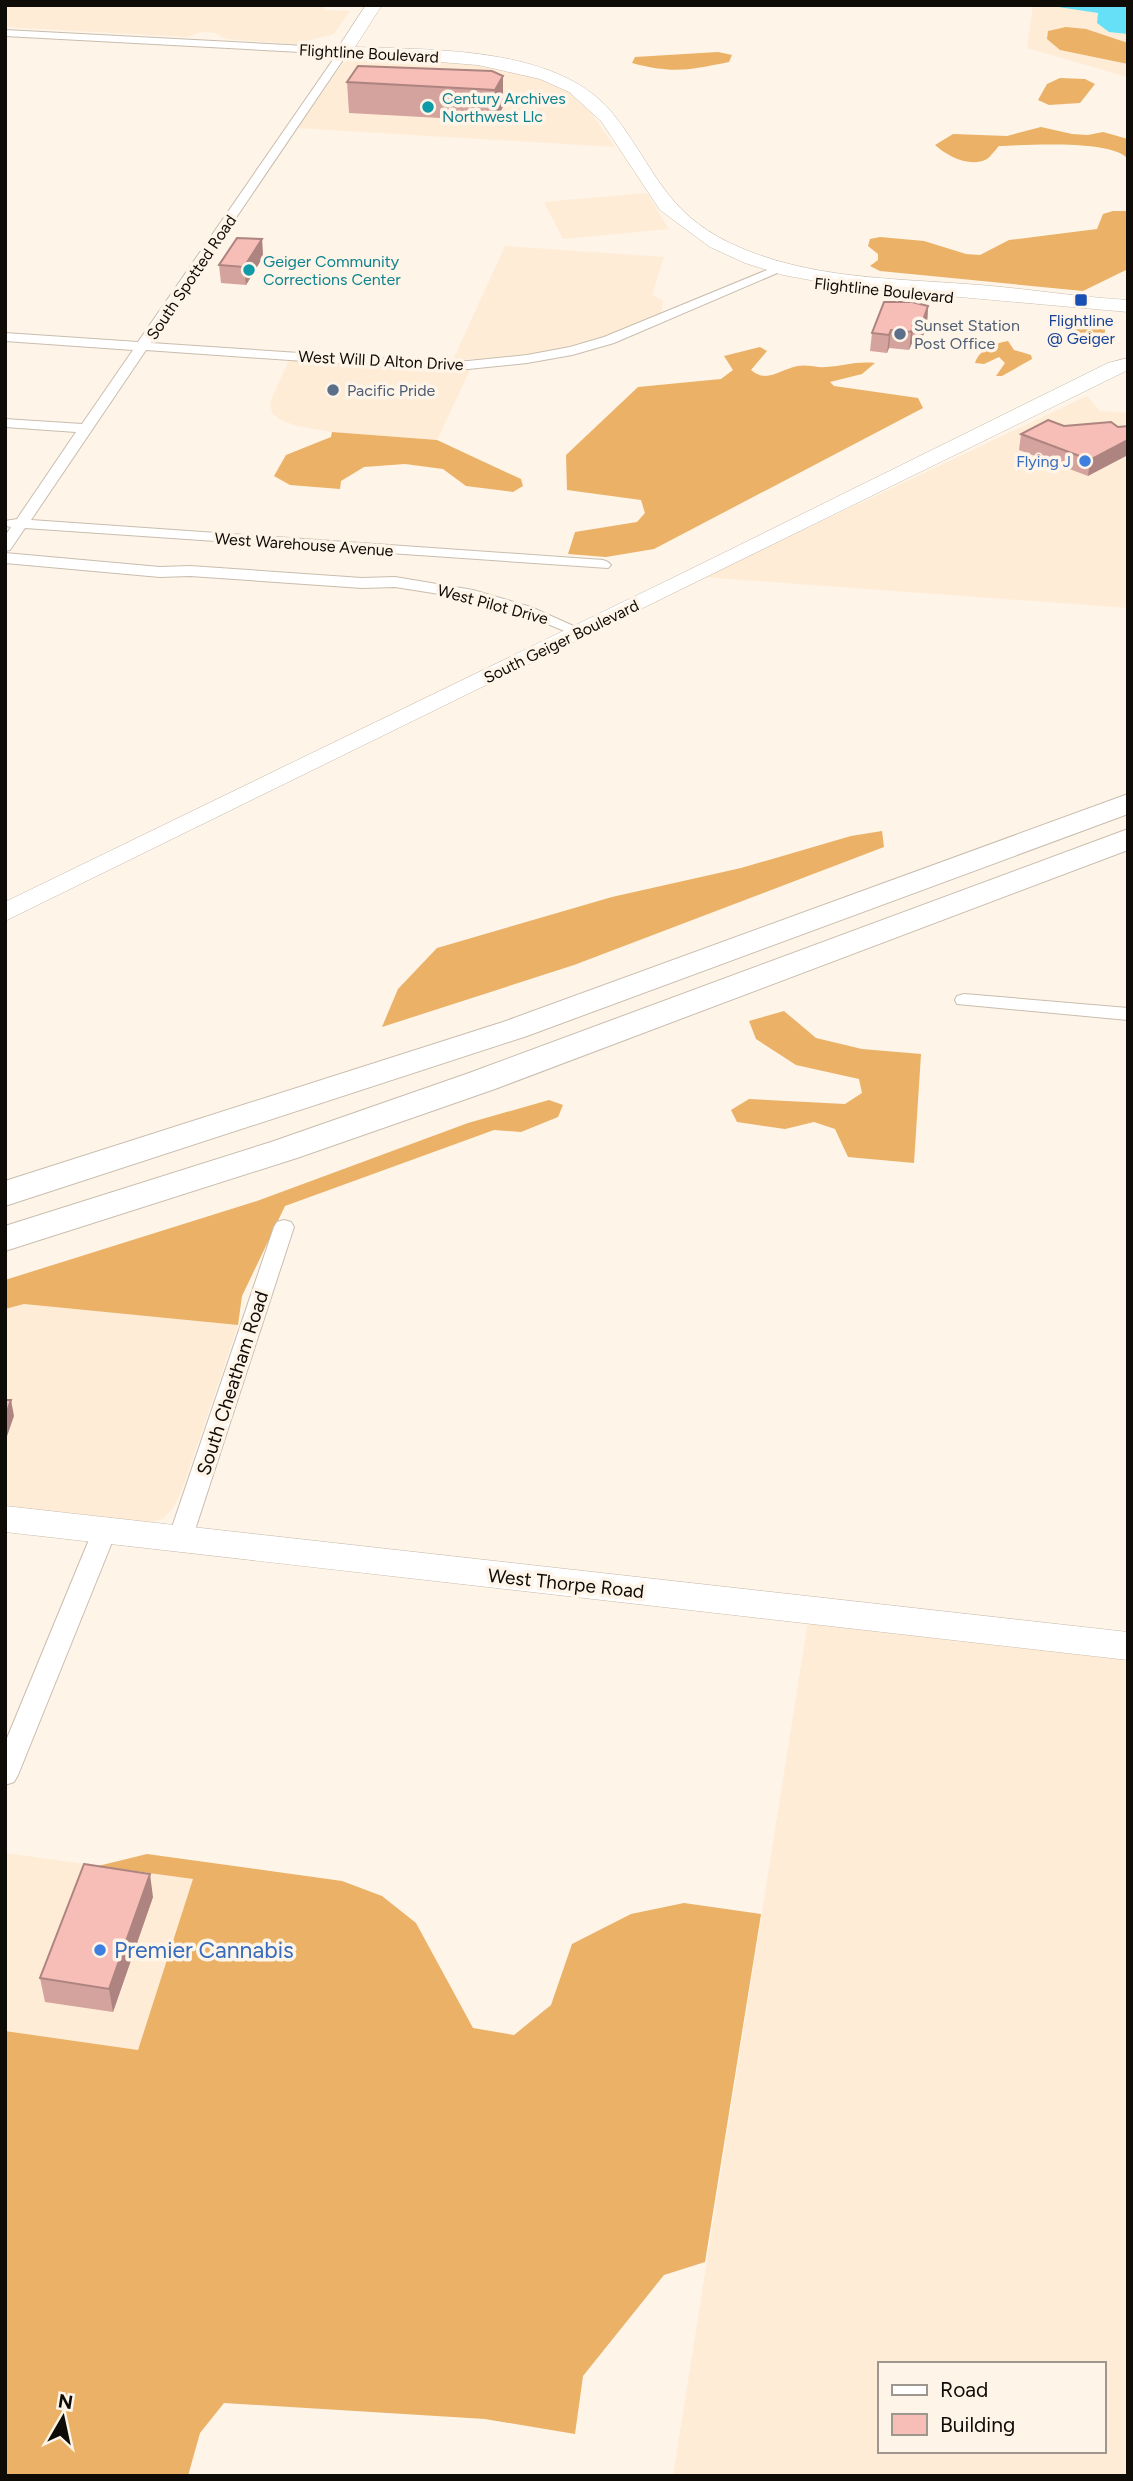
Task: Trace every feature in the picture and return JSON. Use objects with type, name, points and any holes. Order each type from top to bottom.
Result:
[{"type":"highway","points":[[5,1194],[502,1034],[1128,803]]},
{"type":"highway","points":[[5,1239],[334,1133],[482,1081],[1128,839]]},
{"type":"highway","points":[[894,927],[962,917],[1128,861]]},
{"type":"street","name":"South Spotted Road","points":[[5,547],[13,523],[87,429],[145,346],[374,5]]},
{"type":"street","name":"Flightline Boulevard","points":[[5,33],[344,51],[490,62],[540,74],[581,92],[597,106],[668,208],[667,218],[671,225],[698,246],[776,271],[835,286],[1128,315]]},
{"type":"street","name":"Flightline Boulevard","points":[[776,271],[1128,306]]},
{"type":"street","name":"West Will D Alton Drive","points":[[5,337],[405,364],[468,365],[527,359],[609,340],[776,271]]},
{"type":"street","name":"South Geiger Boulevard","points":[[5,913],[1121,365],[1114,360],[1122,354],[1128,343]]},
{"type":"street","points":[[5,423],[87,429]]},
{"type":"street","name":"West Warehouse Avenue","points":[[13,523],[316,562],[603,565]]},
{"type":"street","name":"West Pilot Drive","points":[[5,558],[160,572],[316,562],[386,591],[481,610],[572,636]]},
{"type":"street","points":[[964,1000],[1128,1014]]},
{"type":"street","name":"South Cheatham Road","points":[[180,1539],[284,1227]]},
{"type":"street","name":"West Thorpe Road","points":[[5,1519],[1128,1646]]},
{"type":"street","points":[[5,1775],[105,1530]]},
{"type":"shaded area","points":[[5,5],[326,5],[324,10],[350,11],[334,34],[295,44],[226,39],[216,33],[201,32],[187,37],[5,27]]},
{"type":"shaded area","points":[[1033,5],[1128,5],[1128,77],[1027,48]]},
{"type":"shaded area","points":[[1066,27],[1086,29],[1128,43],[1128,64],[1060,50],[1047,39],[1048,31]]},
{"type":"shaded area","points":[[718,52],[732,55],[729,62],[681,70],[659,69],[632,63],[635,57]]},
{"type":"shaded area","points":[[353,57],[468,62],[540,78],[570,93],[590,111],[615,147],[297,128],[343,63]]},
{"type":"shaded area","points":[[1060,78],[1085,79],[1095,84],[1080,103],[1049,105],[1038,100],[1047,84]]},
{"type":"shaded area","points":[[1041,127],[1072,134],[1103,132],[1128,139],[1128,159],[1105,148],[1047,144],[999,146],[987,159],[973,162],[952,157],[935,145],[953,134],[1007,136]]},
{"type":"shaded area","points":[[647,193],[669,229],[563,239],[544,202]]},
{"type":"shaded area","points":[[1128,211],[1128,269],[1083,291],[880,271],[870,266],[878,260],[878,254],[868,246],[870,239],[880,237],[924,241],[966,254],[980,255],[1009,240],[1097,229],[1103,214]]},
{"type":"shaded area","points":[[505,246],[664,257],[652,295],[663,300],[661,314],[616,333],[564,349],[523,357],[453,360]]},
{"type":"shaded area","points":[[1079,321],[1105,324],[1105,335],[1083,345],[1061,339]]},
{"type":"shaded area","points":[[1008,341],[1014,350],[1031,355],[1032,359],[1002,376],[996,376],[1005,363],[999,357],[984,364],[975,363],[980,354],[988,348]]},
{"type":"shaded area","points":[[760,347],[767,351],[751,370],[757,374],[768,376],[801,366],[875,363],[862,374],[830,382],[834,386],[918,398],[923,408],[654,549],[606,557],[568,554],[575,532],[637,522],[645,513],[641,500],[567,490],[566,455],[638,387],[721,379],[733,370],[724,356]]},
{"type":"shaded area","points":[[289,360],[453,371],[471,368],[437,440],[332,432],[297,426],[281,420],[272,413],[270,402]]},
{"type":"shaded area","points":[[1087,396],[1100,411],[1128,413],[1128,608],[704,577]]},
{"type":"shaded area","points":[[332,432],[437,440],[521,479],[523,486],[513,492],[466,486],[443,469],[405,464],[364,467],[341,481],[340,489],[290,485],[274,476],[286,455],[331,437]]},
{"type":"shaded area","points":[[882,831],[884,847],[574,965],[382,1027],[398,989],[437,948],[612,897],[741,868],[851,836]]},
{"type":"shaded area","points":[[784,1011],[816,1038],[862,1049],[921,1054],[914,1163],[848,1157],[835,1129],[814,1122],[785,1129],[737,1122],[731,1110],[749,1099],[845,1104],[862,1093],[859,1079],[796,1065],[756,1039],[749,1021]]},
{"type":"shaded area","points":[[549,1100],[563,1105],[558,1117],[521,1132],[494,1130],[285,1206],[242,1296],[238,1325],[24,1304],[5,1309],[5,1280],[257,1201],[468,1123]]},
{"type":"shaded area","points":[[24,1304],[238,1325],[182,1490],[173,1508],[163,1519],[146,1523],[5,1510],[5,1309]]},
{"type":"shaded area","points":[[808,1621],[1128,1656],[1128,2476],[673,2476]]},
{"type":"shaded area","points":[[5,1853],[194,1879],[138,2050],[5,2031]]},
{"type":"shaded area","points":[[147,1854],[342,1881],[382,1896],[416,1923],[473,2028],[514,2035],[551,2005],[572,1944],[631,1914],[684,1903],[761,1914],[705,2262],[664,2275],[583,2376],[575,2434],[485,2419],[224,2403],[200,2433],[188,2476],[5,2476],[5,2031],[138,2050],[193,1879],[98,1866]]},
{"type":"water","points":[[1045,5],[1128,5],[1128,34],[1109,32],[1097,23],[1098,13]]},
{"type":"building","points":[[358,66],[492,71],[503,76],[495,90],[347,82]]},
{"type":"building","points":[[237,238],[262,239],[244,267],[219,265]]},
{"type":"building","points":[[884,302],[912,302],[928,306],[921,326],[913,325],[911,332],[891,330],[889,335],[872,333]]},
{"type":"building","points":[[1048,420],[1064,426],[1111,422],[1118,427],[1128,426],[1128,440],[1090,460],[1021,434]]},
{"type":"building","points":[[5,1400],[11,1400],[5,1417]]},
{"type":"building","name":"Premier Cannabis","points":[[84,1864],[150,1874],[109,1989],[40,1978]]},
{"type":"place","name":"Century Archives Northwest Llc","points":[[428,107]]},
{"type":"place","name":"Geiger Community Corrections Center","points":[[249,270]]},
{"type":"place","name":"Flightline @ Geiger","points":[[1081,300]]},
{"type":"place","name":"Sunset Station Post Office","points":[[900,334]]},
{"type":"place","name":"Pacific Pride","points":[[333,390]]},
{"type":"place","name":"Flying J","points":[[1085,461]]},
{"type":"place","name":"Premier Cannabis","points":[[100,1950]]}]
